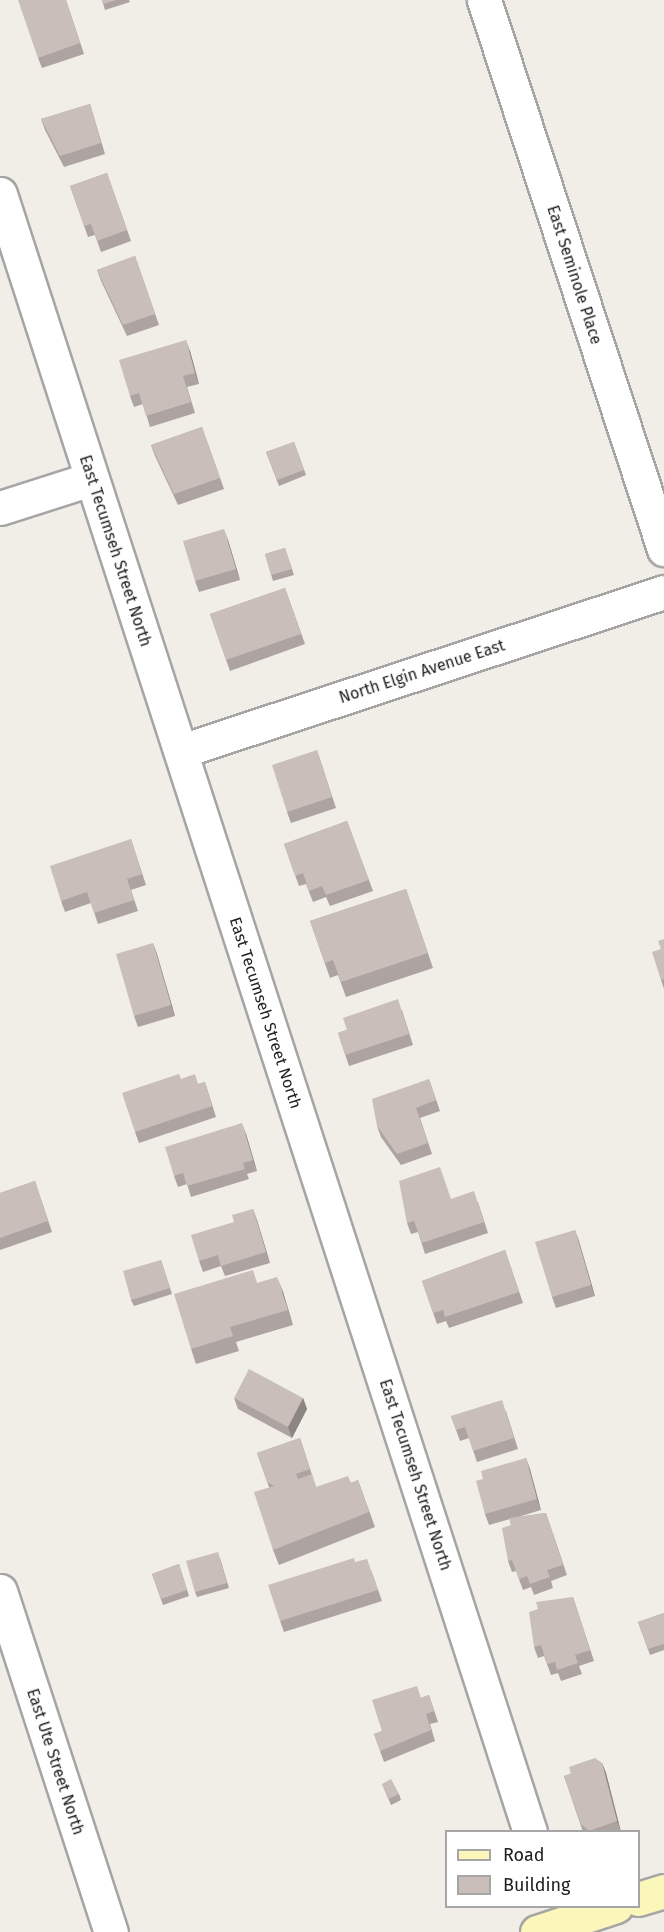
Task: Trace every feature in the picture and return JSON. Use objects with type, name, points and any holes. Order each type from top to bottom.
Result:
[{"type":"main road","points":[[640,1899],[664,1891]]},
{"type":"main road","points":[[550,1921],[607,1908]]},
{"type":"street","name":"East Seminole Place","points":[[484,0],[664,549]]},
{"type":"street","name":"East Tecumseh Street North","points":[[0,194],[529,1830]]},
{"type":"street","points":[[0,508],[91,479]]},
{"type":"street","name":"North Elgin Avenue East","points":[[181,751],[664,592]]},
{"type":"street","name":"East Ute Street North","points":[[0,1592],[111,1932]]},
{"type":"building","points":[[18,0],[66,0],[80,43],[38,58]]},
{"type":"building","points":[[102,0],[116,0],[103,4]]},
{"type":"building","points":[[90,104],[101,143],[60,156],[41,119]]},
{"type":"building","points":[[107,173],[127,230],[97,241],[91,224],[84,226],[70,186]]},
{"type":"building","points":[[135,256],[155,314],[123,325],[97,270]]},
{"type":"building","points":[[186,340],[195,373],[183,376],[191,402],[146,416],[139,393],[130,396],[119,360]]},
{"type":"building","points":[[202,427],[220,478],[174,494],[151,445]]},
{"type":"building","points":[[294,442],[304,470],[277,480],[266,452]]},
{"type":"building","points":[[224,529],[236,569],[195,581],[183,541]]},
{"type":"building","points":[[285,548],[292,569],[271,575],[265,554]]},
{"type":"building","points":[[285,588],[301,634],[226,660],[210,614]]},
{"type":"building","points":[[317,750],[332,797],[287,812],[272,765]]},
{"type":"building","points":[[347,821],[369,880],[326,895],[322,886],[309,891],[303,873],[295,876],[284,844]]},
{"type":"building","points":[[131,839],[142,874],[127,879],[134,900],[94,913],[87,892],[61,901],[50,866]]},
{"type":"building","points":[[406,889],[428,953],[341,982],[333,960],[325,963],[310,921]]},
{"type":"building","points":[[664,939],[664,979],[661,980],[652,952],[661,949],[658,941]]},
{"type":"building","points":[[153,943],[171,1005],[134,1016],[116,954]]},
{"type":"building","points":[[398,999],[409,1034],[345,1055],[338,1033],[347,1030],[343,1018]]},
{"type":"building","points":[[179,1074],[181,1079],[195,1074],[198,1084],[205,1082],[212,1106],[135,1132],[122,1093]]},
{"type":"building","points":[[429,1079],[436,1100],[416,1108],[428,1143],[397,1154],[377,1126],[372,1099]]},
{"type":"building","points":[[242,1123],[253,1160],[243,1163],[245,1169],[187,1186],[183,1173],[174,1176],[165,1147]]},
{"type":"building","points":[[440,1167],[451,1199],[474,1191],[484,1222],[422,1243],[414,1221],[407,1223],[399,1181]]},
{"type":"building","points":[[35,1181],[48,1221],[0,1238],[0,1193]]},
{"type":"building","points":[[253,1209],[266,1252],[221,1266],[218,1255],[199,1261],[191,1235],[234,1222],[232,1215]]},
{"type":"building","points":[[575,1230],[591,1285],[552,1297],[535,1242]]},
{"type":"building","points":[[505,1250],[519,1292],[445,1317],[443,1310],[433,1313],[422,1281]]},
{"type":"building","points":[[161,1260],[170,1288],[131,1300],[123,1271]]},
{"type":"building","points":[[253,1270],[257,1283],[277,1277],[288,1310],[230,1327],[233,1336],[191,1349],[174,1294]]},
{"type":"building","points":[[249,1369],[303,1398],[288,1427],[234,1398]]},
{"type":"building","points":[[502,1400],[514,1438],[473,1451],[465,1427],[456,1430],[451,1416]]},
{"type":"building","points":[[300,1438],[310,1469],[296,1474],[298,1479],[312,1474],[316,1487],[348,1476],[351,1483],[358,1480],[369,1512],[273,1550],[254,1492],[274,1486],[267,1482],[257,1453]]},
{"type":"building","points":[[526,1458],[537,1499],[485,1514],[476,1481],[483,1479],[481,1471]]},
{"type":"building","points":[[546,1513],[563,1565],[547,1570],[550,1577],[530,1584],[527,1576],[519,1579],[512,1560],[508,1561],[502,1528],[511,1525],[509,1518]]},
{"type":"building","points":[[218,1552],[227,1583],[195,1592],[186,1561]]},
{"type":"building","points":[[354,1558],[355,1562],[367,1559],[378,1590],[280,1621],[268,1585]]},
{"type":"building","points":[[179,1564],[187,1590],[161,1599],[152,1574]]},
{"type":"building","points":[[573,1597],[590,1650],[575,1655],[578,1663],[557,1670],[555,1662],[547,1664],[541,1645],[534,1647],[529,1612],[538,1609],[536,1602]]},
{"type":"building","points":[[664,1613],[664,1644],[648,1649],[638,1622]]},
{"type":"building","points":[[417,1686],[421,1698],[429,1695],[434,1711],[426,1714],[431,1730],[380,1751],[374,1734],[382,1731],[372,1700]]},
{"type":"building","points":[[595,1758],[602,1763],[617,1821],[592,1830],[588,1830],[581,1824],[564,1776],[571,1774],[569,1767]]},
{"type":"building","points":[[391,1779],[399,1794],[389,1799],[382,1784]]}]
